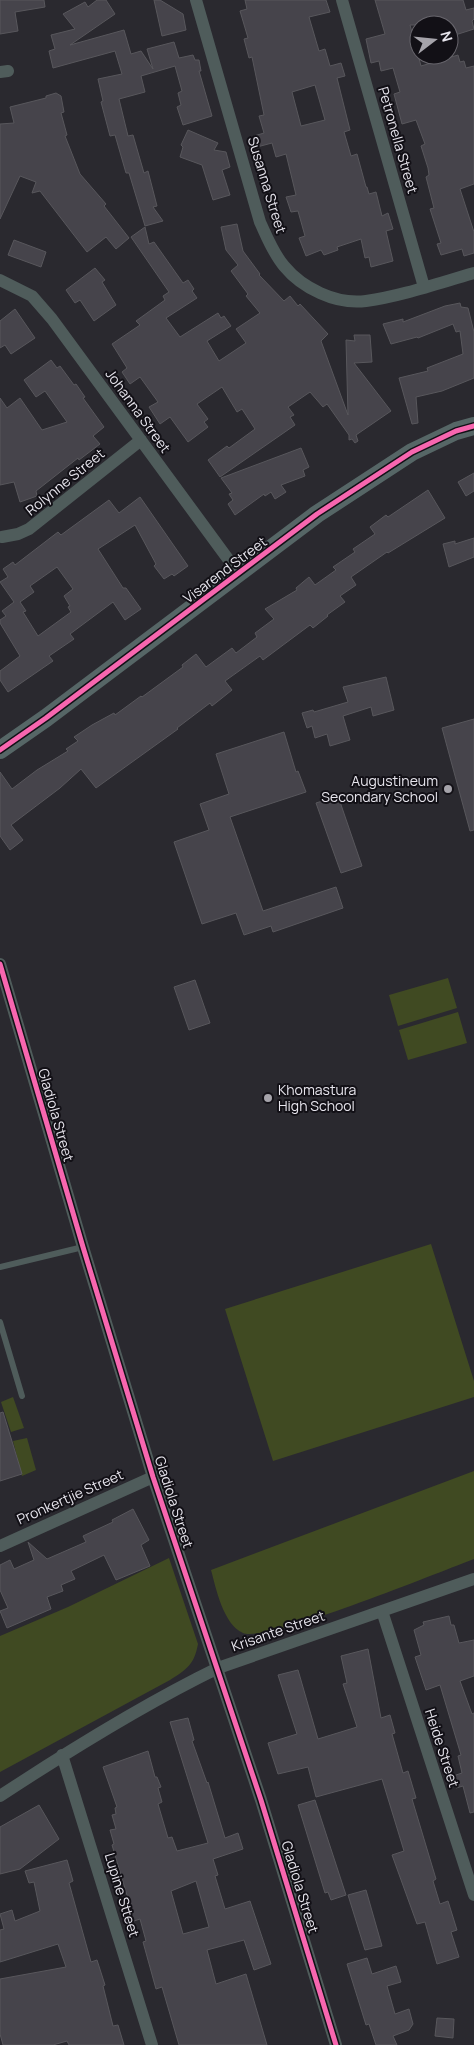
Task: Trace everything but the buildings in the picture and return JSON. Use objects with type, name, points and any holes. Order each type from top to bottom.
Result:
[{"type":"street","name":"Susanna Street","points":[[196,0],[260,222],[270,245],[284,266],[299,281],[315,291],[341,300],[364,302],[474,273]]},
{"type":"street","name":"Petronella Street","points":[[342,0],[424,287]]},
{"type":"street","name":"Johanna Street","points":[[0,280],[32,296],[52,319],[239,574]]},
{"type":"street","name":"Visarend Street","points":[[0,750],[46,718],[317,514],[412,452],[456,431],[474,426]]},
{"type":"street","name":"Rolynne Street","points":[[2,537],[18,534],[29,529],[141,440]]},
{"type":"street","name":"Gladiola Street","points":[[0,964],[83,1247],[153,1476],[261,1800],[336,2045]]},
{"type":"street","name":"Pronkertjie Street","points":[[0,1546],[153,1476]]},
{"type":"street","name":"Krisante Street","points":[[0,1796],[62,1755],[218,1668],[474,1579]]},
{"type":"street","name":"Heide Street","points":[[382,1611],[474,1895]]},
{"type":"street","name":"Lupine Stteet","points":[[62,1755],[152,2045]]},
{"type":"lane","points":[[0,1267],[83,1247]]},
{"type":"lane","points":[[0,1322],[22,1396]]},
{"type":"green space","points":[[448,978],[457,1008],[398,1026],[389,995]]},
{"type":"green space","points":[[458,1012],[467,1043],[408,1060],[399,1030]]},
{"type":"green space","points":[[431,1244],[474,1381],[474,1397],[273,1461],[225,1309]]},
{"type":"green space","points":[[13,1397],[24,1428],[11,1432],[1,1402]]},
{"type":"green space","points":[[27,1438],[36,1470],[22,1476],[13,1441]]},
{"type":"green space","points":[[474,1471],[474,1559],[354,1605],[284,1627],[258,1633],[243,1633],[230,1622],[225,1614],[211,1570]]},
{"type":"green space","points":[[169,1558],[198,1644],[189,1666],[170,1680],[0,1772],[0,1636],[68,1607]]},
{"type":"cycle path","points":[[0,750],[46,718],[317,514],[412,452],[456,431],[474,426]]},
{"type":"cycle path","points":[[0,964],[153,1477],[261,1800],[336,2045]]},
{"type":"place","name":"Augustineum Secondary School","points":[[448,789]]},
{"type":"place","name":"Khomastura High School","points":[[268,1098]]}]
